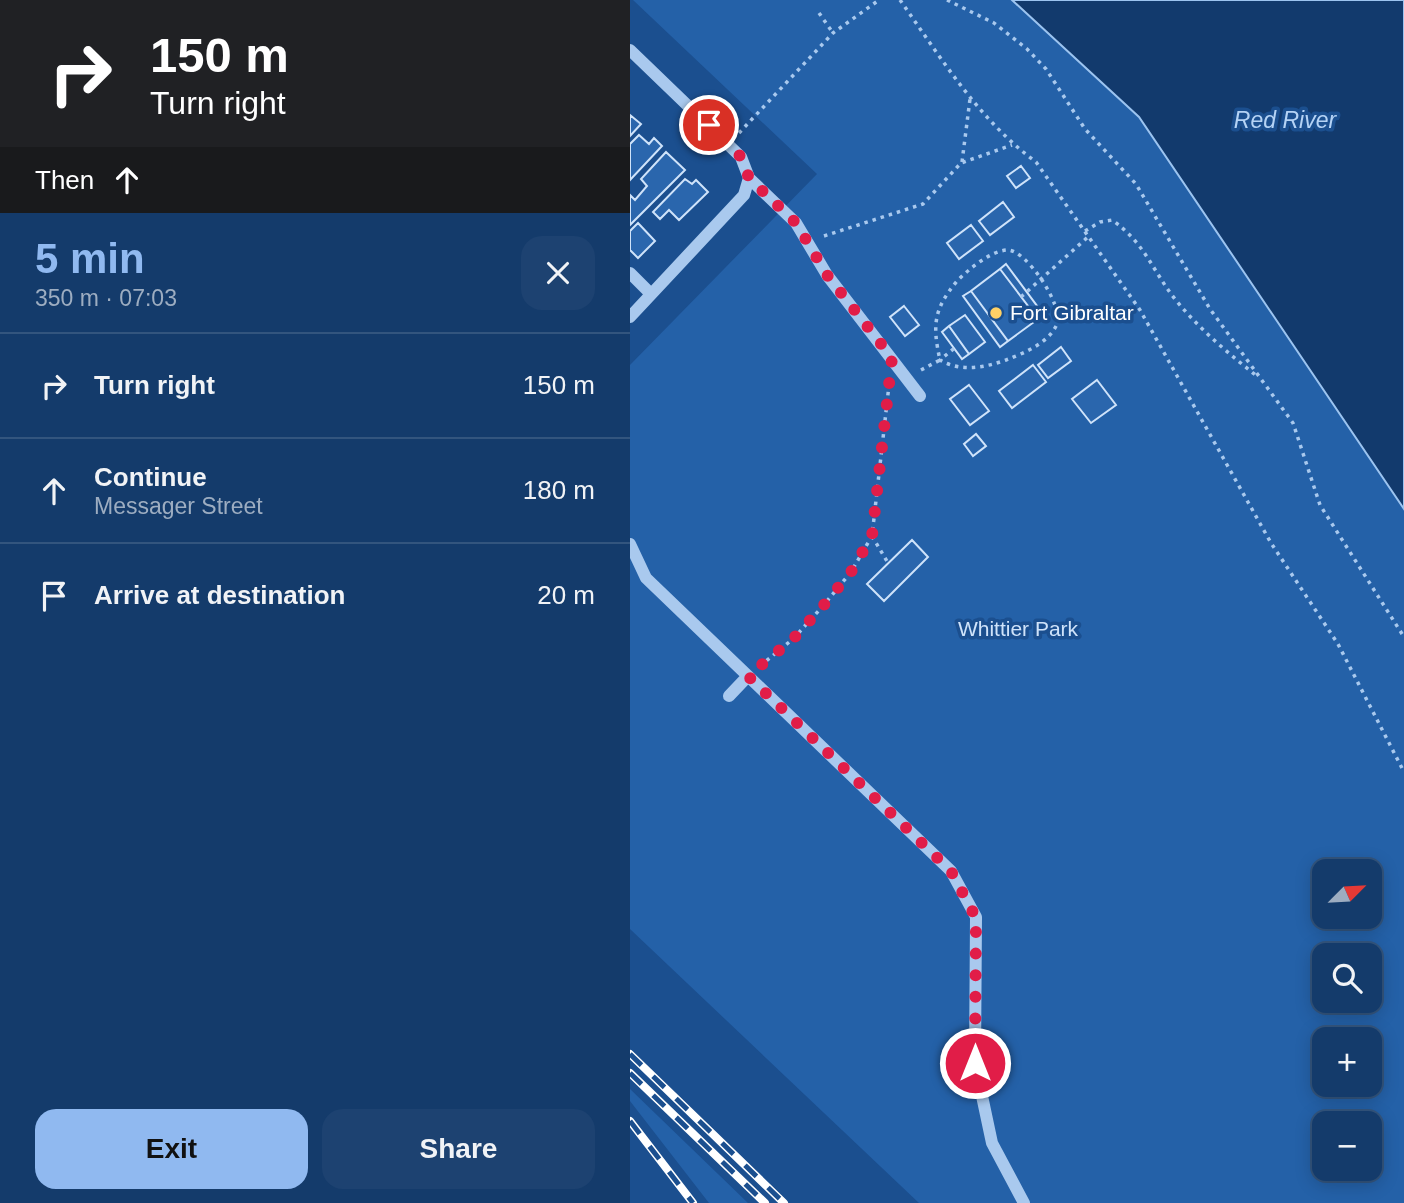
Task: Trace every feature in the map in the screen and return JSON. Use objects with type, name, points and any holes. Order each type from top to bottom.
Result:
[{"type":"street","points":[[630,50],[741,157],[749,178],[796,223],[827,275],[920,396]]},
{"type":"street","points":[[630,317],[744,195],[749,178]]},
{"type":"street","points":[[630,273],[651,294]]},
{"type":"street","points":[[630,544],[646,578],[951,871],[976,918],[975,1063],[992,1143],[1024,1203]]},
{"type":"street","points":[[729,696],[748,676]]},
{"type":"path","points":[[729,144],[833,33],[879,0]]},
{"type":"path","points":[[900,0],[970,99],[1012,145],[1036,162],[1140,310],[1271,543],[1338,644],[1404,772]]},
{"type":"path","points":[[947,0],[994,23],[1027,49],[1046,69],[1085,129],[1136,184],[1210,309],[1293,423],[1320,505],[1404,637]]},
{"type":"path","points":[[819,13],[833,33]]},
{"type":"path","points":[[961,163],[970,99]]},
{"type":"path","points":[[808,240],[923,204],[961,163],[1012,145]]},
{"type":"path","points":[[1085,231],[1100,222],[1112,220],[1123,227],[1145,249],[1174,297],[1203,330],[1261,379]]},
{"type":"path","points":[[1021,297],[1089,236]]},
{"type":"path","points":[[1007,250],[1019,254],[1058,306],[1059,321],[1051,335],[1024,353],[991,364],[956,369],[940,360],[934,323],[941,300],[963,275],[992,255],[1007,250]]},
{"type":"path","points":[[908,379],[940,360],[957,346]]},
{"type":"path","points":[[748,676],[793,639],[823,606],[851,572],[872,536],[892,358]]},
{"type":"path","points":[[872,536],[888,564]]},
{"type":"green space","name":"Whittier Park","points":[[633,0],[1012,0],[1139,117],[1404,509],[1404,1203],[919,1203],[630,929],[630,365],[817,174]]},
{"type":"green space","points":[[630,1089],[748,1203],[709,1203],[630,1101]]},
{"type":"water","name":"Red River","points":[[1012,0],[1404,0],[1404,509],[1139,117]]},
{"type":"building","points":[[630,115],[641,124],[630,136]]},
{"type":"building","points":[[639,135],[649,144],[654,138],[662,146],[630,180],[630,144]]},
{"type":"building","points":[[666,152],[685,170],[630,225],[630,195],[635,200],[647,186],[641,179]]},
{"type":"building","points":[[1021,166],[1030,178],[1016,188],[1007,176]]},
{"type":"building","points":[[685,179],[692,184],[696,180],[708,192],[679,220],[669,210],[660,219],[653,212]]},
{"type":"building","points":[[1003,202],[1014,217],[990,235],[979,221]]},
{"type":"building","points":[[638,223],[655,241],[638,258],[630,250],[630,231]]},
{"type":"building","points":[[971,225],[983,241],[959,259],[947,243]]},
{"type":"building","points":[[1006,264],[1043,314],[1038,319],[1000,269]]},
{"type":"building","points":[[1000,269],[1038,319],[1008,341],[971,291]]},
{"type":"building","points":[[971,291],[1008,341],[1000,347],[963,296]]},
{"type":"building","points":[[904,306],[919,325],[905,336],[890,317]]},
{"type":"building","points":[[965,315],[985,342],[969,354],[949,326]]},
{"type":"building","points":[[949,326],[969,354],[962,359],[942,332]]},
{"type":"building","points":[[1061,347],[1071,361],[1048,378],[1038,365]]},
{"type":"building","points":[[1033,365],[1046,382],[1012,408],[999,391]]},
{"type":"building","points":[[1097,380],[1116,405],[1091,423],[1072,399]]},
{"type":"building","points":[[969,385],[989,411],[970,425],[950,399]]},
{"type":"building","points":[[976,434],[986,446],[973,456],[964,444]]},
{"type":"building","points":[[912,540],[928,557],[884,601],[867,584]]},
{"type":"railway","points":[[630,1054],[784,1203]]},
{"type":"railway","points":[[630,1073],[765,1203]]},
{"type":"railway","points":[[630,1121],[693,1203]]},
{"type":"place","name":"Fort Gibraltar","points":[[996,313]]},
{"type":"route","points":[[709,125],[741,157],[749,178],[796,223],[827,275],[892,358],[872,536],[851,572],[823,606],[793,639],[748,676],[951,871],[976,918],[975,1063]]}]
